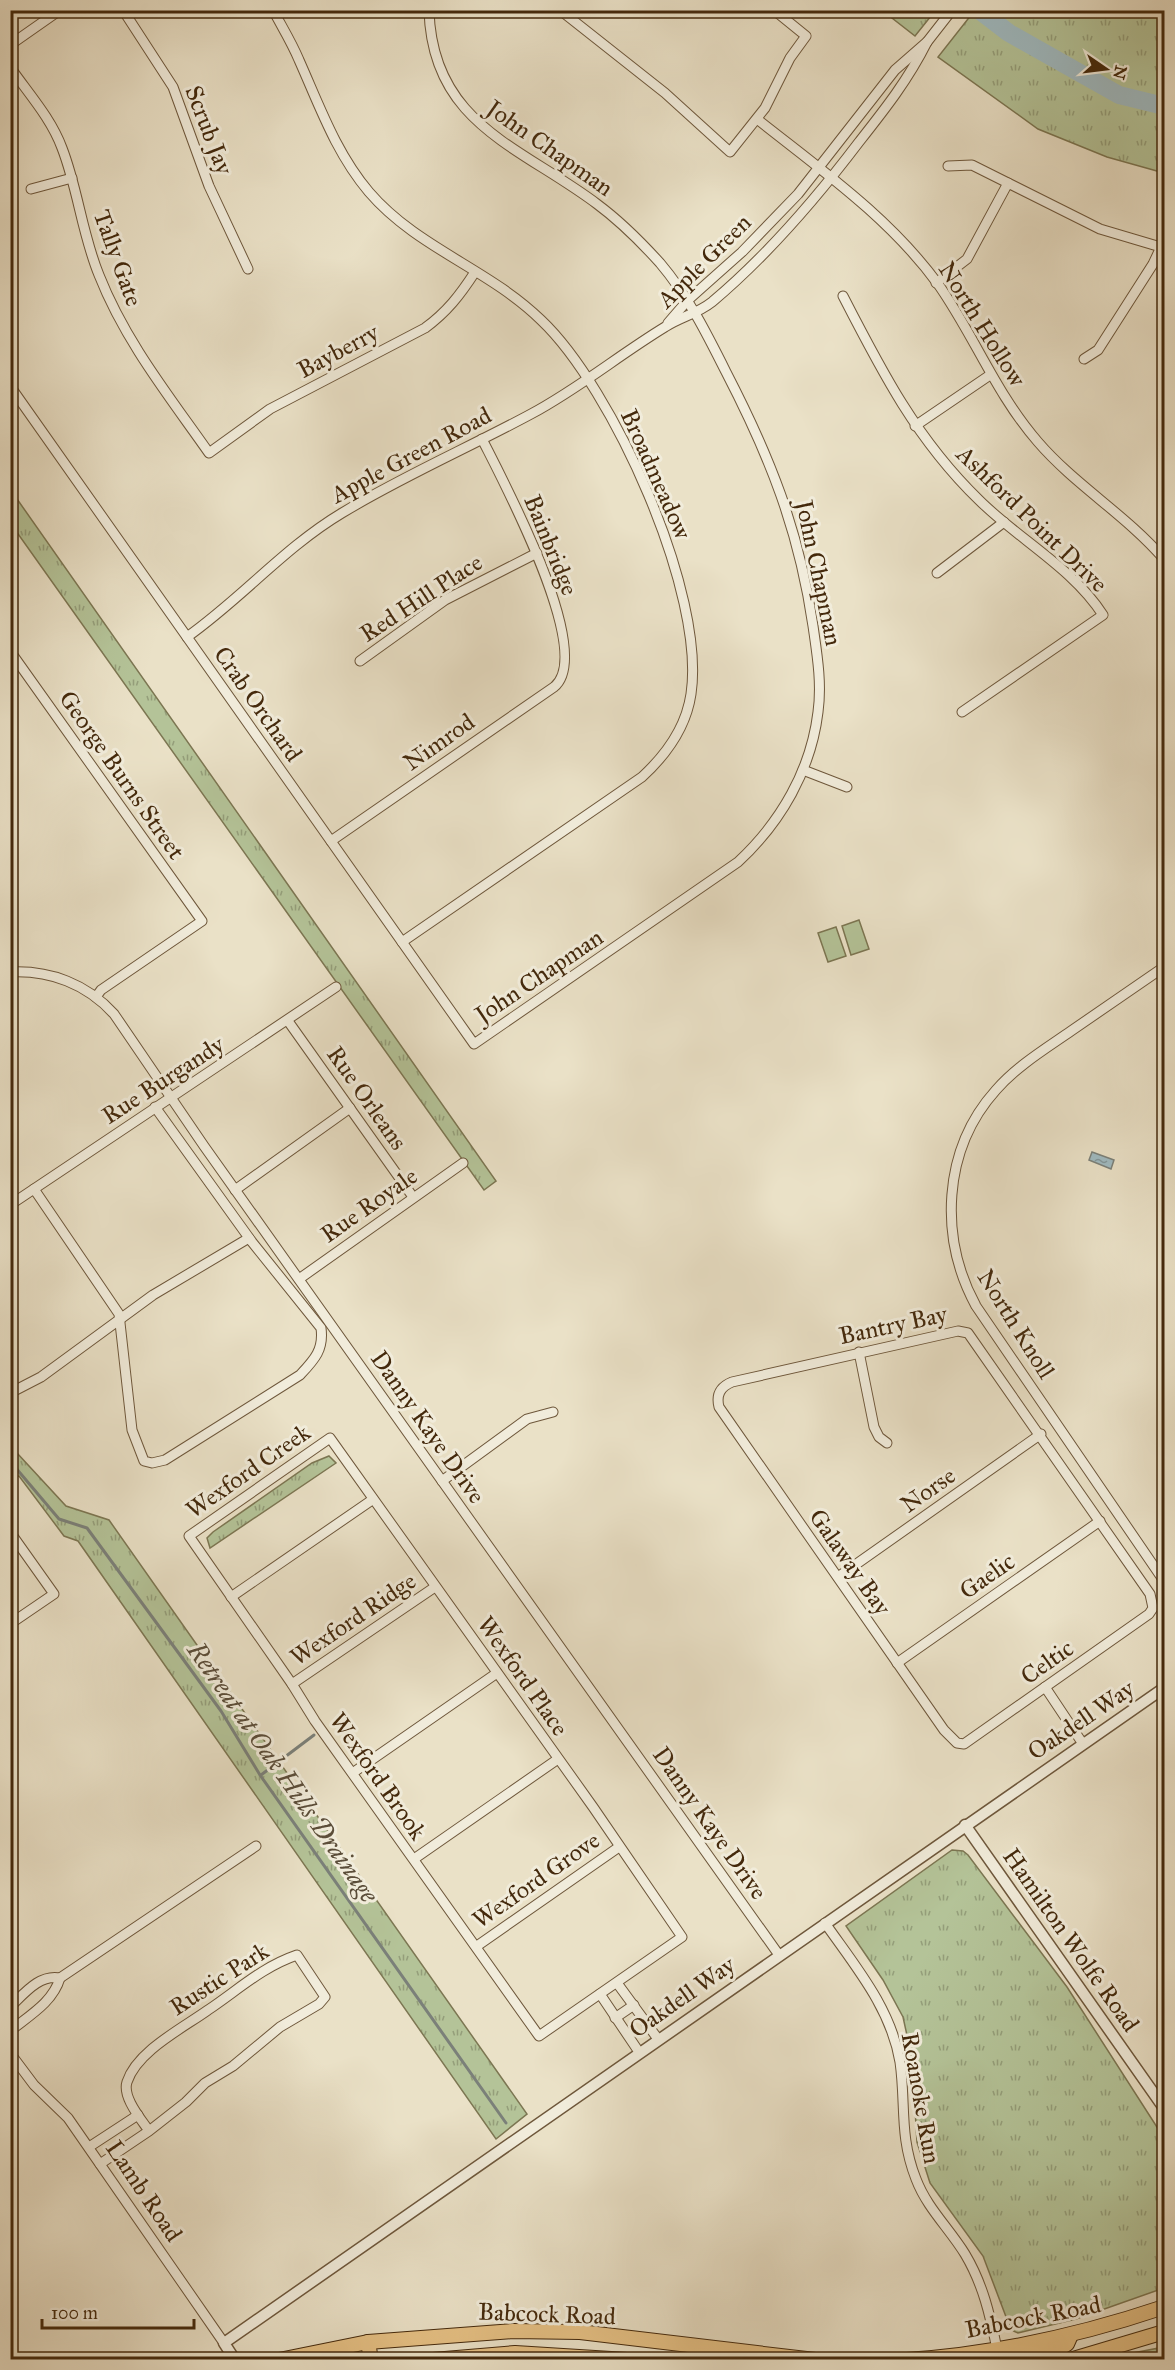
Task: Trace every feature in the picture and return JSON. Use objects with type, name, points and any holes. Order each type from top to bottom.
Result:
[{"type":"main road","name":"Babcock Road","points":[[908,2360],[1060,2348],[1067,2344],[1071,2335],[1164,2307]]},
{"type":"main road","name":"Babcock Road","points":[[279,2360],[368,2342],[513,2331],[580,2332],[774,2358],[815,2360]]},
{"type":"main road","name":"Babcock Road","points":[[1070,2360],[1164,2331]]},
{"type":"main road","points":[[368,2342],[371,2360]]},
{"type":"main road","name":"Babcock Road","points":[[433,2360],[515,2353],[627,2360]]},
{"type":"street","points":[[10,45],[60,10]]},
{"type":"street","name":"Scrub Jay","points":[[123,10],[172,87],[192,135],[209,186],[249,270]]},
{"type":"street","name":"Broadmeadow","points":[[273,10],[298,58],[336,145],[352,170],[390,214],[412,232],[516,298],[540,318],[562,341],[590,379],[641,478],[661,524],[676,572],[692,668],[691,695],[684,721],[664,755],[642,777],[402,942]]},
{"type":"street","name":"John Chapman","points":[[429,10],[432,39],[440,70],[465,110],[488,133],[597,204],[630,232],[661,265],[696,314],[772,467],[786,503],[802,563],[818,658],[819,685],[815,732],[803,770],[772,826],[738,862],[474,1044]]},
{"type":"street","points":[[560,10],[664,93],[730,152],[757,119],[775,92],[790,58],[806,36],[774,10]]},
{"type":"street","name":"Apple Green","points":[[666,325],[687,301],[742,252],[798,194],[895,70],[927,42],[952,10]]},
{"type":"street","name":"Apple Green","points":[[666,325],[696,314],[775,243],[831,179],[910,76],[927,42]]},
{"type":"street","name":"Tally Gate","points":[[10,67],[52,129],[72,178],[91,252],[116,314],[138,353],[209,453]]},
{"type":"street","name":"North Hollow","points":[[757,119],[877,216],[936,283],[990,375],[1038,442],[1121,514],[1164,559]]},
{"type":"street","points":[[948,166],[972,165],[1100,229],[1163,247],[1098,350],[1084,359]]},
{"type":"street","points":[[31,189],[72,178]]},
{"type":"street","points":[[936,283],[967,259],[1008,183]]},
{"type":"street","name":"Bayberry","points":[[209,453],[270,410],[425,328],[445,313],[457,300],[475,272]]},
{"type":"street","name":"Ashford Point Drive","points":[[843,296],[888,383],[915,426],[963,485],[1087,592],[1103,615],[962,712]]},
{"type":"street","name":"Apple Green Road","points":[[187,638],[224,610],[304,539],[339,514],[532,414],[590,379],[666,325]]},
{"type":"street","points":[[915,426],[990,375]]},
{"type":"street","name":"Crab Orchard","points":[[10,386],[474,1044]]},
{"type":"street","name":"Bainbridge","points":[[482,439],[537,553],[560,625],[565,672]]},
{"type":"street","points":[[937,573],[1004,522]]},
{"type":"street","name":"Red Hill Place","points":[[360,662],[445,600],[537,553]]},
{"type":"street","name":"George Burns Street","points":[[12,657],[202,921],[101,990],[96,997]]},
{"type":"street","name":"Nimrod","points":[[331,841],[554,687],[561,681],[565,672]]},
{"type":"street","points":[[803,770],[847,787]]},
{"type":"street","name":"North Knoll","points":[[1164,967],[1028,1060],[996,1090],[980,1111],[961,1149],[950,1210],[958,1267],[976,1306],[1164,1581]]},
{"type":"street","name":"Danny Kaye Drive","points":[[10,972],[36,972],[61,978],[96,997],[125,1029],[266,1234],[779,1955]]},
{"type":"street","name":"Rue Burgandy","points":[[10,1205],[336,987]]},
{"type":"street","name":"Rue Orleans","points":[[288,1021],[413,1197]]},
{"type":"street","points":[[34,1189],[119,1314],[132,1431],[144,1461],[152,1463],[165,1460],[300,1375],[317,1357],[322,1340],[321,1328],[249,1238],[155,1107]]},
{"type":"street","points":[[235,1190],[350,1108]]},
{"type":"street","name":"Rue Royale","points":[[298,1279],[463,1163]]},
{"type":"street","points":[[249,1238],[258,1222]]},
{"type":"street","points":[[10,1393],[41,1377],[153,1295],[249,1238],[266,1234]]},
{"type":"street","name":"Bantry Bay","points":[[718,1395],[732,1382],[958,1331],[968,1333],[1041,1434],[1150,1594],[1153,1608]]},
{"type":"street","points":[[859,1352],[874,1427],[879,1437],[887,1443]]},
{"type":"street","name":"Galaway Bay","points":[[718,1395],[719,1407],[897,1663],[944,1730],[957,1743],[962,1743]]},
{"type":"street","points":[[442,1481],[527,1419],[553,1412]]},
{"type":"street","name":"Norse","points":[[838,1577],[1041,1434]]},
{"type":"street","name":"Wexford Place","points":[[330,1438],[682,1937],[617,1983]]},
{"type":"street","name":"Wexford Creek","points":[[189,1536],[330,1438]]},
{"type":"street","points":[[231,1597],[372,1500]]},
{"type":"street","name":"Gaelic","points":[[897,1663],[1100,1521]]},
{"type":"street","points":[[10,1532],[54,1594],[10,1624]]},
{"type":"street","name":"Wexford Brook","points":[[189,1536],[292,1684],[315,1721],[354,1772],[539,2036],[600,1994]]},
{"type":"street","name":"Wexford Ridge","points":[[292,1684],[435,1587]]},
{"type":"street","name":"Celtic","points":[[962,1743],[969,1742],[1149,1614],[1153,1608]]},
{"type":"street","points":[[354,1772],[496,1672]]},
{"type":"street","points":[[1045,1687],[1083,1744]]},
{"type":"street","name":"Oakdell Way","points":[[224,2343],[1164,1688]]},
{"type":"street","points":[[414,1859],[558,1759]]},
{"type":"street","name":"Hamilton Wolfe Road","points":[[965,1825],[1164,2108]]},
{"type":"street","points":[[10,2031],[48,2001],[57,1990],[60,1978],[256,1846]]},
{"type":"street","name":"Wexford Grove","points":[[477,1946],[619,1847]]},
{"type":"street","name":"Roanoke Run","points":[[825,1923],[878,1999],[887,2018],[900,2062],[902,2126],[910,2164],[925,2199],[975,2271],[1000,2354]]},
{"type":"street","name":"Rustic Park","points":[[100,2164],[149,2131],[186,2102],[205,2082],[242,2060],[280,2027],[319,2004],[325,1997],[297,1955],[251,1978],[208,2011],[163,2039],[146,2056],[127,2082],[126,2093],[149,2131]]},
{"type":"street","points":[[10,2007],[37,1982],[53,1976],[60,1978]]},
{"type":"street","points":[[639,2052],[600,1994],[617,1983],[658,2039]]},
{"type":"street","points":[[615,2018],[634,2005]]},
{"type":"street","name":"Lamb Road","points":[[10,2054],[34,2085],[68,2118],[235,2360]]},
{"type":"street","points":[[89,2147],[138,2115]]},
{"type":"street","points":[[111,2133],[122,2149]]},
{"type":"green space","points":[[975,10],[1164,11],[1164,173],[1107,157],[1038,129],[938,57]]},
{"type":"green space","points":[[883,11],[935,11],[915,36]]},
{"type":"green space","points":[[10,489],[496,1181],[484,1190],[11,524]]},
{"type":"green space","points":[[859,920],[869,949],[851,955],[842,926]]},
{"type":"green space","points":[[836,927],[846,956],[828,962],[818,933]]},
{"type":"green space","points":[[17,1453],[66,1506],[109,1520],[527,2114],[496,2139],[78,1541],[64,1536],[19,1476],[11,1477],[11,1458]]},
{"type":"green space","points":[[329,1456],[336,1463],[210,1548],[207,1538],[213,1532],[312,1463]]},
{"type":"green space","points":[[952,1850],[963,1851],[968,1855],[1067,1987],[1164,2138],[1164,2288],[1076,2319],[1018,2333],[1011,2330],[983,2256],[930,2183],[917,2142],[912,2058],[903,2017],[883,1980],[846,1926]]},
{"type":"green space","points":[[1164,2347],[1164,2359],[1102,2359]]},
{"type":"water","points":[[1092,1152],[1114,1160],[1111,1169],[1089,1160]]},
{"type":"waterway","points":[[979,10],[1009,33],[1119,95],[1164,106]]},
{"type":"waterway","name":"Retreat at Oak Hills Drainage","points":[[10,1470],[15,1467],[59,1519],[87,1528],[221,1711],[260,1775],[506,2123]]},
{"type":"waterway","points":[[261,1775],[314,1735]]}]
